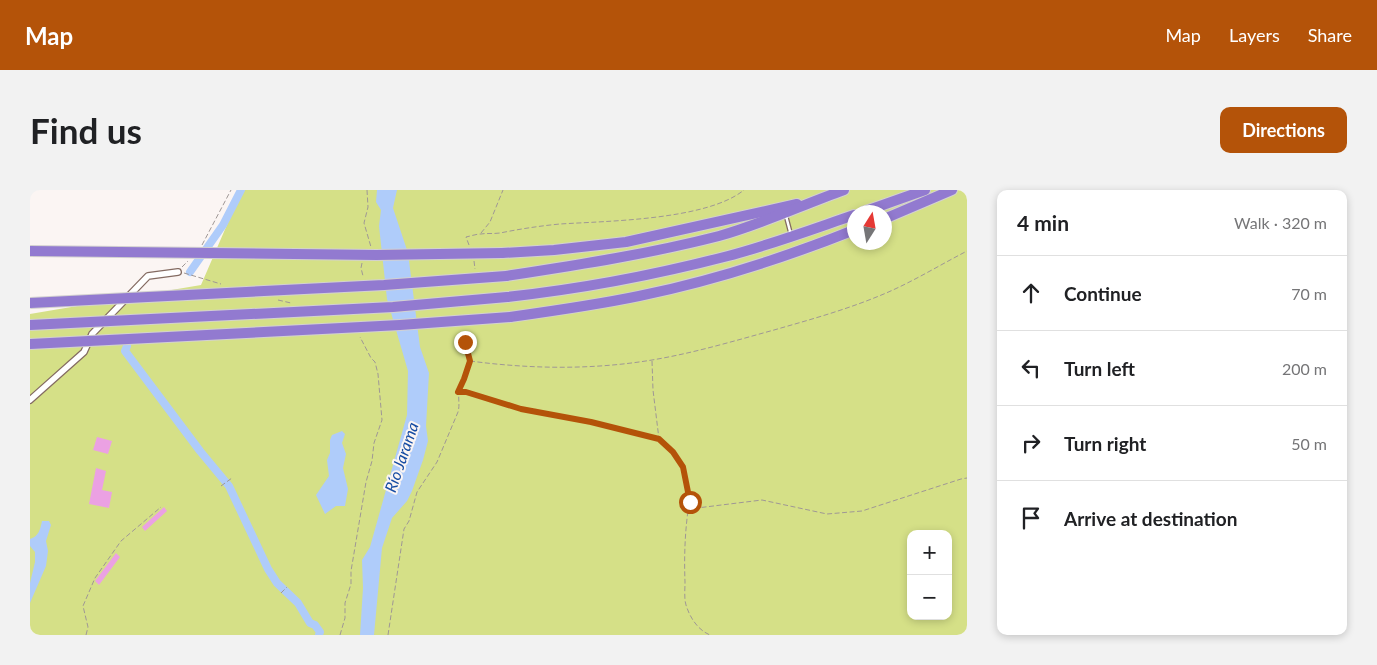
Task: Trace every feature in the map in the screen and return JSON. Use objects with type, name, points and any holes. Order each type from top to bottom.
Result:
[{"type":"highway","points":[[30,303],[384,285],[506,276],[639,254],[720,235],[786,214],[844,190]]},
{"type":"highway","points":[[883,205],[925,190]]},
{"type":"highway","points":[[892,216],[952,190]]},
{"type":"highway","points":[[30,250],[376,256],[554,250],[626,242],[818,200]]},
{"type":"highway","points":[[30,325],[393,306],[561,291],[635,278],[728,256],[847,217]]},
{"type":"highway","points":[[30,344],[400,325],[510,317],[639,296],[715,277],[810,248],[847,233]]},
{"type":"street","points":[[30,400],[84,352],[92,334],[148,276],[178,272]]},
{"type":"lane","points":[[786,214],[791,236]]},
{"type":"path","points":[[199,248],[204,242],[230,190]]},
{"type":"path","points":[[481,234],[490,222],[502,190]]},
{"type":"path","points":[[466,237],[522,228],[625,220],[690,211],[718,204],[738,195],[744,190]]},
{"type":"path","points":[[470,361],[505,366],[603,366],[652,360],[717,346],[829,314],[881,296],[967,251]]},
{"type":"path","points":[[178,272],[189,260]]},
{"type":"path","points":[[388,635],[404,529],[409,521],[417,492],[437,462],[460,406],[458,392],[470,361],[465,333],[468,327]]},
{"type":"path","points":[[340,635],[345,618],[345,603],[351,584],[351,572],[366,482],[372,462],[374,443],[382,420],[378,374],[375,362],[360,340],[360,331]]},
{"type":"path","points":[[652,360],[653,390],[659,439]]},
{"type":"path","points":[[458,392],[466,392],[521,409],[591,422],[659,439],[673,452],[683,467],[690,502],[686,521],[685,604],[695,623],[710,635]]},
{"type":"path","points":[[221,486],[232,478]]},
{"type":"path","points":[[690,502],[697,508],[762,500],[827,514],[862,511],[967,478]]},
{"type":"path","points":[[86,635],[88,627],[83,606],[95,578],[121,542],[161,507]]},
{"type":"path","points":[[281,592],[287,587]]},
{"type":"green space","points":[[242,190],[967,190],[967,635],[30,635],[30,314],[201,285]]},
{"type":"water","name":"Río Jarama","points":[[377,190],[397,190],[393,208],[408,253],[420,347],[429,373],[426,426],[428,441],[412,491],[407,501],[392,518],[382,548],[374,635],[360,635],[363,588],[362,560],[370,547],[407,415],[408,371],[387,299],[379,226],[381,210],[376,202]]},
{"type":"water","points":[[342,431],[345,434],[342,443],[346,454],[343,468],[348,489],[345,506],[336,506],[325,514],[316,495],[329,476],[327,460],[330,453],[332,435]]},
{"type":"water","points":[[42,521],[49,521],[51,525],[46,541],[48,551],[46,566],[30,603],[30,583],[35,562],[35,552],[30,546],[30,539],[40,530]]},
{"type":"building","points":[[97,437],[112,441],[108,454],[93,450]]},
{"type":"building","points":[[96,468],[106,471],[102,490],[112,492],[109,508],[89,504]]},
{"type":"building","points":[[164,507],[167,511],[145,531],[142,527]]},
{"type":"building","points":[[116,553],[120,557],[99,585],[95,581]]},
{"type":"waterway","points":[[190,272],[223,225],[241,190]]},
{"type":"waterway","points":[[127,346],[125,351],[200,451],[229,486],[268,569],[277,583],[298,603],[310,623],[315,625],[320,632],[319,635]]},
{"type":"route","points":[[465,342],[470,361],[458,392],[466,392],[521,409],[591,422],[659,439],[673,452],[683,467],[690,502]]}]
